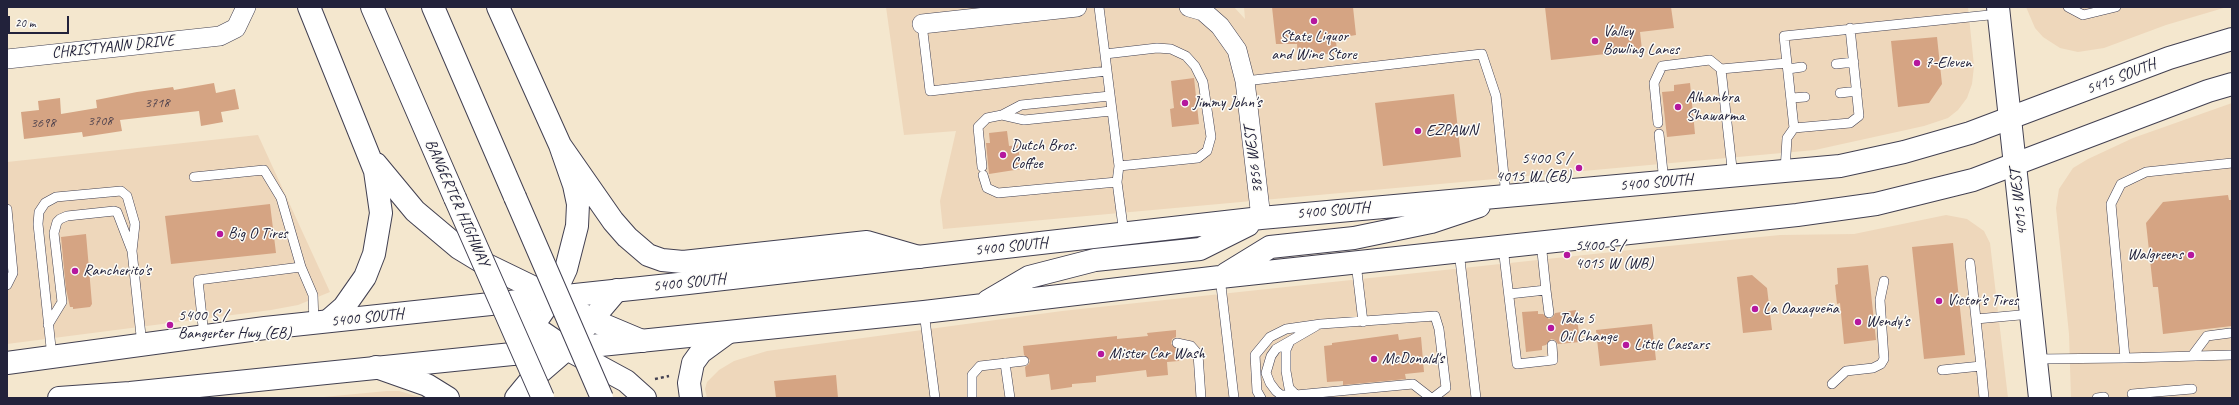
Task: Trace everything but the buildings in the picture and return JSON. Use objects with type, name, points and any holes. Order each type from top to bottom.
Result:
[{"type":"main road","points":[[309,7],[368,152],[380,192],[381,213],[379,234],[374,254],[365,277],[344,307],[321,322]]},
{"type":"main road","name":"BANGERTER HIGHWAY","points":[[372,7],[543,398]]},
{"type":"main road","points":[[433,7],[602,398]]},
{"type":"main road","points":[[498,7],[560,145],[574,185],[578,204],[572,248],[566,269],[553,297],[513,354]]},
{"type":"main road","name":"4015 WEST","points":[[1999,10],[2040,398]]},
{"type":"main road","name":"5415 SOUTH","points":[[2011,119],[2170,58],[2232,39]]},
{"type":"main road","points":[[59,398],[131,395],[376,367],[642,342],[924,312],[1220,277],[1796,215],[1876,204],[1964,182],[2015,165],[2208,91],[2232,84]]},
{"type":"main road","name":"5400 SOUTH","points":[[7,363],[204,336],[321,322],[1261,218],[1840,166],[1904,152],[1970,134],[2011,119]]},
{"type":"main road","points":[[560,145],[613,221],[627,237],[648,255],[662,260],[683,262],[867,242],[919,257]]},
{"type":"main road","points":[[368,152],[398,192],[415,211],[444,236],[487,265],[553,297],[592,320],[642,342]]},
{"type":"main road","points":[[1220,277],[1270,247],[1354,238],[1431,222],[1506,196]]},
{"type":"main road","points":[[981,305],[1029,277],[1095,260],[1200,249],[1261,218]]},
{"type":"main road","points":[[516,398],[530,381],[568,349],[617,290]]},
{"type":"main road","points":[[499,303],[568,349],[626,381],[650,388]]},
{"type":"main road","points":[[691,398],[689,379],[693,364],[701,352],[727,333]]},
{"type":"main road","points":[[376,367],[427,385],[448,398]]},
{"type":"street","name":"CHRISTYANN DRIVE","points":[[7,59],[220,36],[236,28],[246,7]]},
{"type":"street","points":[[922,24],[1077,7]]},
{"type":"street","name":"3856 WEST","points":[[1189,7],[1203,11],[1220,26],[1237,50],[1245,81],[1261,218]]},
{"type":"lane","points":[[1099,7],[1119,166],[1117,182],[1124,234]]},
{"type":"lane","points":[[2068,7],[2083,15],[2116,7]]},
{"type":"lane","points":[[1785,172],[1787,138],[1794,128],[1792,98],[1784,36],[1999,10]]},
{"type":"lane","points":[[922,24],[930,91],[1107,71]]},
{"type":"lane","points":[[1794,128],[1850,123],[1859,116],[1850,28]]},
{"type":"lane","points":[[1105,54],[1157,48],[1171,49],[1186,56],[1195,66],[1204,82],[1211,137],[1207,151],[1198,158],[1119,166]]},
{"type":"lane","points":[[1245,81],[1482,54],[1496,96],[1506,196]]},
{"type":"lane","points":[[1658,124],[1654,83],[1662,66],[1710,60],[1721,69],[1788,66],[1802,67]]},
{"type":"lane","points":[[1836,64],[1854,62]]},
{"type":"lane","points":[[1721,69],[1733,176]]},
{"type":"lane","points":[[1840,93],[1857,91]]},
{"type":"lane","points":[[1110,96],[1021,105],[1002,115],[988,118],[978,127],[986,188],[998,193],[1117,182]]},
{"type":"lane","points":[[1792,98],[1805,97]]},
{"type":"lane","points":[[1002,115],[1024,120],[1111,111]]},
{"type":"lane","points":[[1659,134],[1664,182]]},
{"type":"lane","points":[[2126,358],[2111,204],[2121,184],[2146,172],[2232,163]]},
{"type":"lane","points":[[194,177],[264,170],[281,198],[301,268],[313,295],[321,322]]},
{"type":"lane","points":[[52,357],[38,224],[39,212],[45,203],[56,197],[121,191],[127,196],[135,224],[132,251],[142,345]]},
{"type":"lane","points":[[7,209],[13,273],[7,285]]},
{"type":"lane","points":[[48,325],[62,302],[54,234],[57,222],[60,219],[67,216],[114,211],[120,217],[122,230],[132,251]]},
{"type":"lane","points":[[1541,242],[1549,313]]},
{"type":"lane","points":[[1503,246],[1517,364],[1553,360],[1552,345]]},
{"type":"lane","points":[[1459,251],[1476,398]]},
{"type":"lane","points":[[1356,263],[1363,322]]},
{"type":"lane","points":[[1970,263],[1984,398]]},
{"type":"lane","points":[[204,336],[198,280],[301,268]]},
{"type":"lane","points":[[1220,277],[1234,398]]},
{"type":"lane","points":[[1832,384],[1846,371],[1873,368],[1880,364],[1884,359],[1880,300],[1884,282]]},
{"type":"lane","points":[[1509,294],[1546,290]]},
{"type":"lane","points":[[924,312],[935,398]]},
{"type":"lane","points":[[1976,319],[2031,314]]},
{"type":"lane","points":[[1261,398],[1257,390],[1254,366],[1255,355],[1270,338],[1286,328],[1321,324],[1435,316],[1439,329],[1446,388],[1432,398],[1413,384],[1282,395],[1276,391],[1270,383],[1266,373],[1271,356],[1276,349],[1321,324]]},
{"type":"lane","points":[[2192,356],[2207,336],[2230,333]]},
{"type":"lane","points":[[1290,341],[1286,350],[1286,371],[1289,388],[1296,395]]},
{"type":"lane","points":[[1177,343],[1191,346],[1198,354],[1201,398]]},
{"type":"lane","points":[[2036,359],[2232,355]]},
{"type":"lane","points":[[972,398],[972,375],[980,366],[1024,361]]},
{"type":"lane","points":[[1005,363],[1010,398]]},
{"type":"lane","points":[[1942,370],[1981,366]]},
{"type":"lane","points":[[2132,394],[2192,389]]},
{"type":"path","points":[[650,388],[672,376]]},
{"type":"shaded area","points":[[886,7],[1234,7],[1245,19],[1244,7],[1968,7],[1974,66],[1972,84],[1967,98],[1958,110],[1948,118],[1924,126],[1815,150],[943,229],[940,201],[956,131],[904,135]]},
{"type":"shaded area","points":[[2026,7],[2227,7],[2166,25],[2104,48],[2078,52],[2060,48],[2043,37],[2035,28]]},
{"type":"shaded area","points":[[2232,103],[2232,398],[2071,398],[2069,334],[2056,208],[2059,189],[2073,168],[2088,159],[2133,138]]},
{"type":"shaded area","points":[[258,135],[330,292],[298,305],[271,310],[7,344],[7,162]]},
{"type":"shaded area","points":[[1946,215],[1967,219],[1984,231],[1990,243],[2008,398],[707,398],[705,389],[707,382],[719,370],[734,361],[767,351],[1062,311],[1780,235],[1854,234]]},
{"type":"shaded area","points":[[399,391],[423,398],[313,398]]},
{"type":"place","name":"State Liquor and Wine Store","points":[[1314,21]]},
{"type":"place","name":"Valley Bowling Lanes","points":[[1595,41]]},
{"type":"place","name":"7-Eleven","points":[[1917,63]]},
{"type":"place","name":"Jimmy John's","points":[[1185,103]]},
{"type":"place","name":"Alhambra Shawarma","points":[[1678,107]]},
{"type":"place","name":"EZPAWN","points":[[1418,131]]},
{"type":"place","name":"Dutch Bros. Coffee","points":[[1003,155]]},
{"type":"place","name":"5400 S / 4015 W (EB)","points":[[1579,168]]},
{"type":"place","name":"Big O Tires","points":[[220,234]]},
{"type":"place","name":"5400 S / 4015 W (WB)","points":[[1567,255]]},
{"type":"place","name":"Walgreens","points":[[2191,255]]},
{"type":"place","name":"Rancherito's","points":[[75,271]]},
{"type":"place","name":"Victor's Tires","points":[[1939,301]]},
{"type":"place","name":"La Oaxaqueña","points":[[1755,309]]},
{"type":"place","name":"Wendy's","points":[[1858,322]]},
{"type":"place","name":"5400 S / Bangerter Hwy (EB)","points":[[170,325]]},
{"type":"place","name":"Take 5 Oil Change","points":[[1551,328]]},
{"type":"place","name":"Little Caesars","points":[[1626,345]]},
{"type":"place","name":"Mister Car Wash","points":[[1101,354]]},
{"type":"place","name":"McDonald's","points":[[1374,359]]}]
